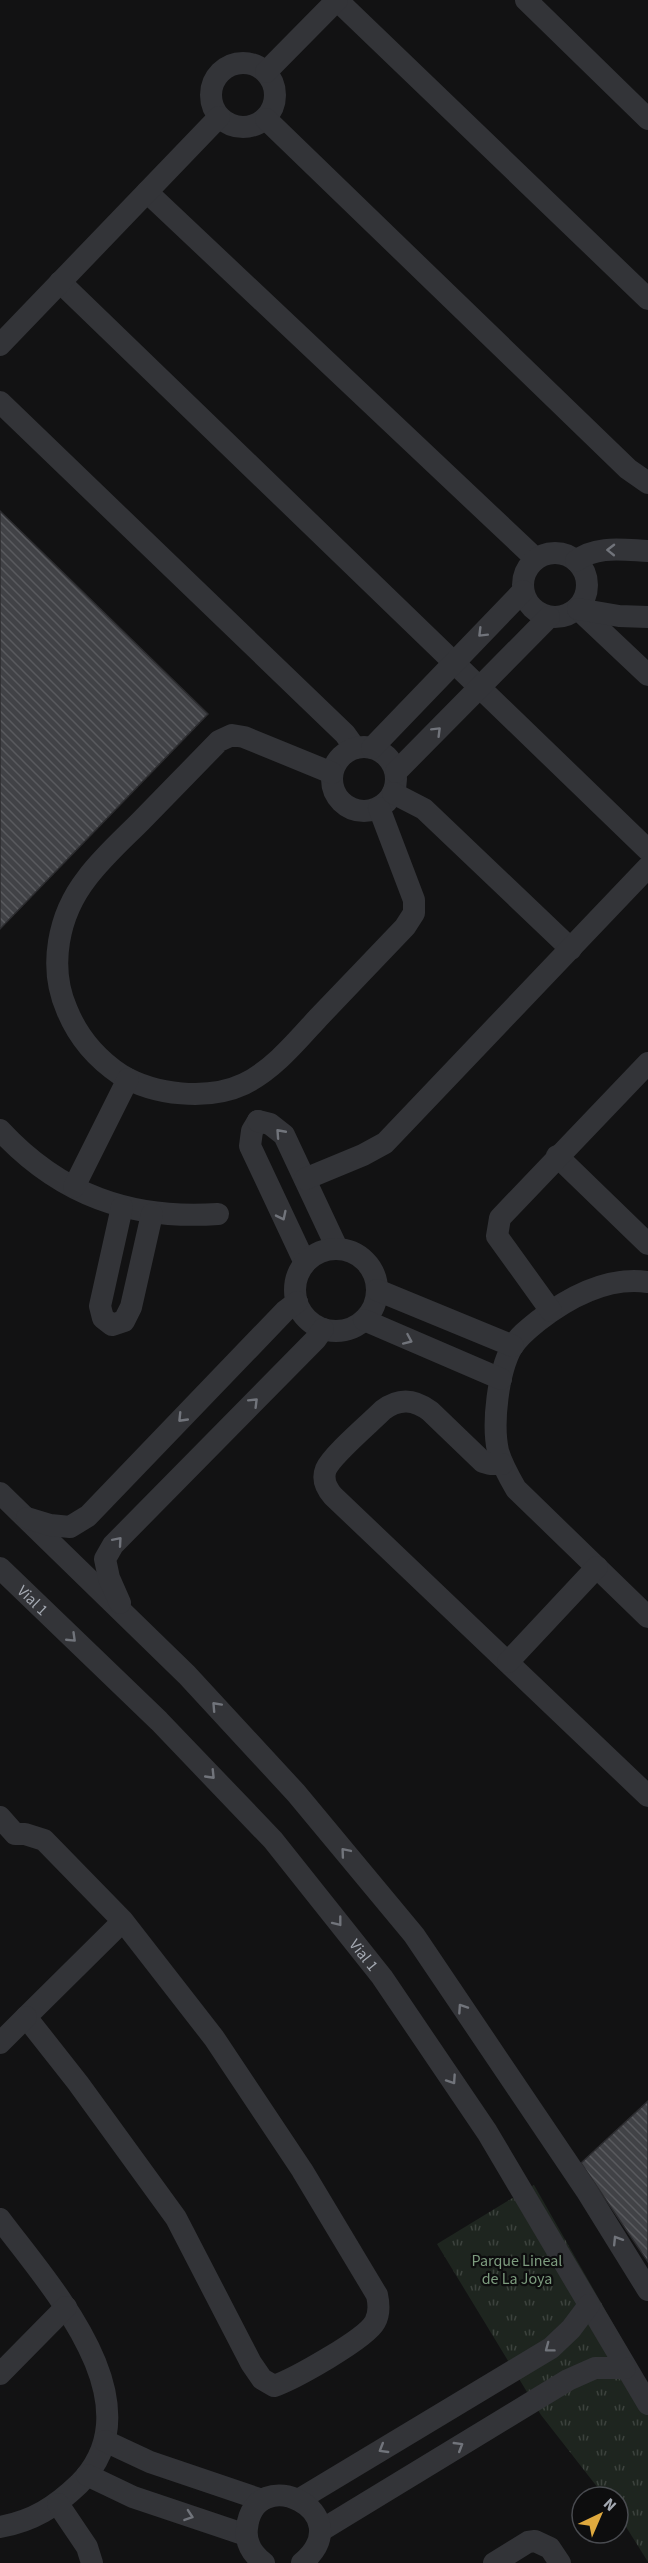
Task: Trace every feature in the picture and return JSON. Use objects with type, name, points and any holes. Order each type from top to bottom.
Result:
[{"type":"street","points":[[266,72],[337,0],[648,299]]},
{"type":"street","points":[[526,0],[648,119]]},
{"type":"street","points":[[240,62],[252,64],[266,72],[275,89],[275,101],[266,119],[252,126],[240,127],[229,124],[219,117],[210,94],[219,73],[229,65],[240,62]]},
{"type":"street","points":[[0,345],[219,117]]},
{"type":"street","points":[[266,119],[636,477],[648,483]]},
{"type":"street","points":[[147,192],[536,559]]},
{"type":"street","points":[[60,282],[648,850]]},
{"type":"street","points":[[0,402],[345,734],[364,748],[388,757],[389,791],[414,900],[415,907],[411,921],[286,1052],[243,1085],[220,1092],[190,1093],[153,1088],[128,1079],[110,1068],[90,1049],[68,1014],[59,986],[57,961],[62,931],[67,914],[80,888],[119,844],[225,737],[244,736],[332,773]]},
{"type":"street","points":[[576,561],[583,555],[601,550],[648,551]]},
{"type":"street","points":[[556,553],[576,561],[587,579],[588,590],[578,609],[560,618],[549,617],[537,612],[528,603],[523,591],[525,573],[536,559],[556,553]]},
{"type":"street","points":[[523,591],[364,748],[344,753],[336,762],[332,773],[332,785],[336,796],[345,805],[355,810],[367,811],[389,791],[480,688],[549,617]]},
{"type":"street","points":[[578,609],[619,616],[648,616]]},
{"type":"street","points":[[578,609],[648,675]]},
{"type":"street","points":[[389,791],[424,809],[571,949]]},
{"type":"street","points":[[305,1179],[385,1143],[648,867]]},
{"type":"street","points":[[550,1311],[497,1236],[497,1230],[505,1211],[648,1063]]},
{"type":"street","points":[[74,1187],[128,1079]]},
{"type":"street","points":[[243,1085],[258,1121]]},
{"type":"street","points":[[258,1121],[265,1121],[284,1135],[337,1248]]},
{"type":"street","points":[[258,1121],[252,1131],[250,1146],[305,1263]]},
{"type":"street","points":[[0,1130],[30,1158],[74,1187],[122,1208],[152,1214],[218,1214]]},
{"type":"street","points":[[557,1156],[648,1244]]},
{"type":"street","points":[[122,1208],[100,1306],[103,1318],[112,1325],[124,1321],[131,1307],[152,1214]]},
{"type":"street","points":[[337,1248],[357,1255],[368,1264],[375,1276],[377,1290],[374,1307],[364,1320],[351,1328],[337,1331],[323,1329],[303,1314],[297,1302],[295,1289],[298,1275],[305,1263],[316,1254],[337,1248]]},
{"type":"street","points":[[648,1282],[629,1280],[598,1287],[550,1311],[527,1330],[513,1346],[501,1379],[495,1427],[502,1464],[516,1488],[648,1617]]},
{"type":"street","points":[[377,1290],[513,1346]]},
{"type":"street","points":[[26,1518],[50,1525],[70,1527],[88,1516],[285,1311],[297,1302]]},
{"type":"street","points":[[364,1320],[501,1379]]},
{"type":"street","points":[[124,1613],[105,1559],[112,1545],[316,1339],[323,1329]]},
{"type":"street","points":[[502,1464],[483,1462],[430,1411],[422,1405],[402,1401],[393,1403],[383,1410],[326,1468],[324,1479],[328,1491],[333,1496],[648,1796]]},
{"type":"street","points":[[0,1493],[187,1676],[296,1792],[414,1935],[586,2190],[648,2290]]},
{"type":"street","points":[[508,1662],[597,1567]]},
{"type":"street","name":"Vial 1","points":[[0,1568],[159,1721],[281,1849],[382,1977],[481,2122],[648,2404]]},
{"type":"street","points":[[5,1834],[25,1834],[44,1840],[123,1921],[214,2038],[302,2170],[377,2295],[378,2314],[369,2331],[291,2380],[274,2386],[262,2379],[176,2218],[78,2083],[26,2017]]},
{"type":"street","points":[[0,2043],[123,1921]]},
{"type":"street","points":[[0,2218],[79,2327],[97,2364],[107,2408],[105,2441],[87,2475],[58,2504],[19,2524],[0,2527]]},
{"type":"street","points":[[300,2499],[551,2348],[589,2305]]},
{"type":"street","points":[[0,2374],[66,2307]]},
{"type":"street","points":[[320,2531],[568,2380],[595,2368],[625,2368]]},
{"type":"street","points":[[105,2441],[150,2462],[262,2500]]},
{"type":"street","points":[[87,2475],[133,2497],[246,2535]]},
{"type":"street","points":[[263,2563],[251,2551],[246,2535],[248,2520],[262,2500],[285,2495],[300,2499],[310,2507],[317,2518],[320,2531],[315,2549],[302,2563]]},
{"type":"street","points":[[58,2504],[87,2547],[92,2563]]},
{"type":"street","points":[[494,2563],[528,2542],[536,2541],[543,2542],[550,2548],[560,2563]]},
{"type":"green space","name":"Parque Lineal de La Joya","points":[[534,2185],[648,2385],[648,2562],[630,2533],[630,2485],[596,2485],[541,2415],[437,2244]]},
{"type":"building","points":[[0,511],[208,714],[0,929]]},
{"type":"building","points":[[648,2101],[648,2262],[581,2163]]}]
